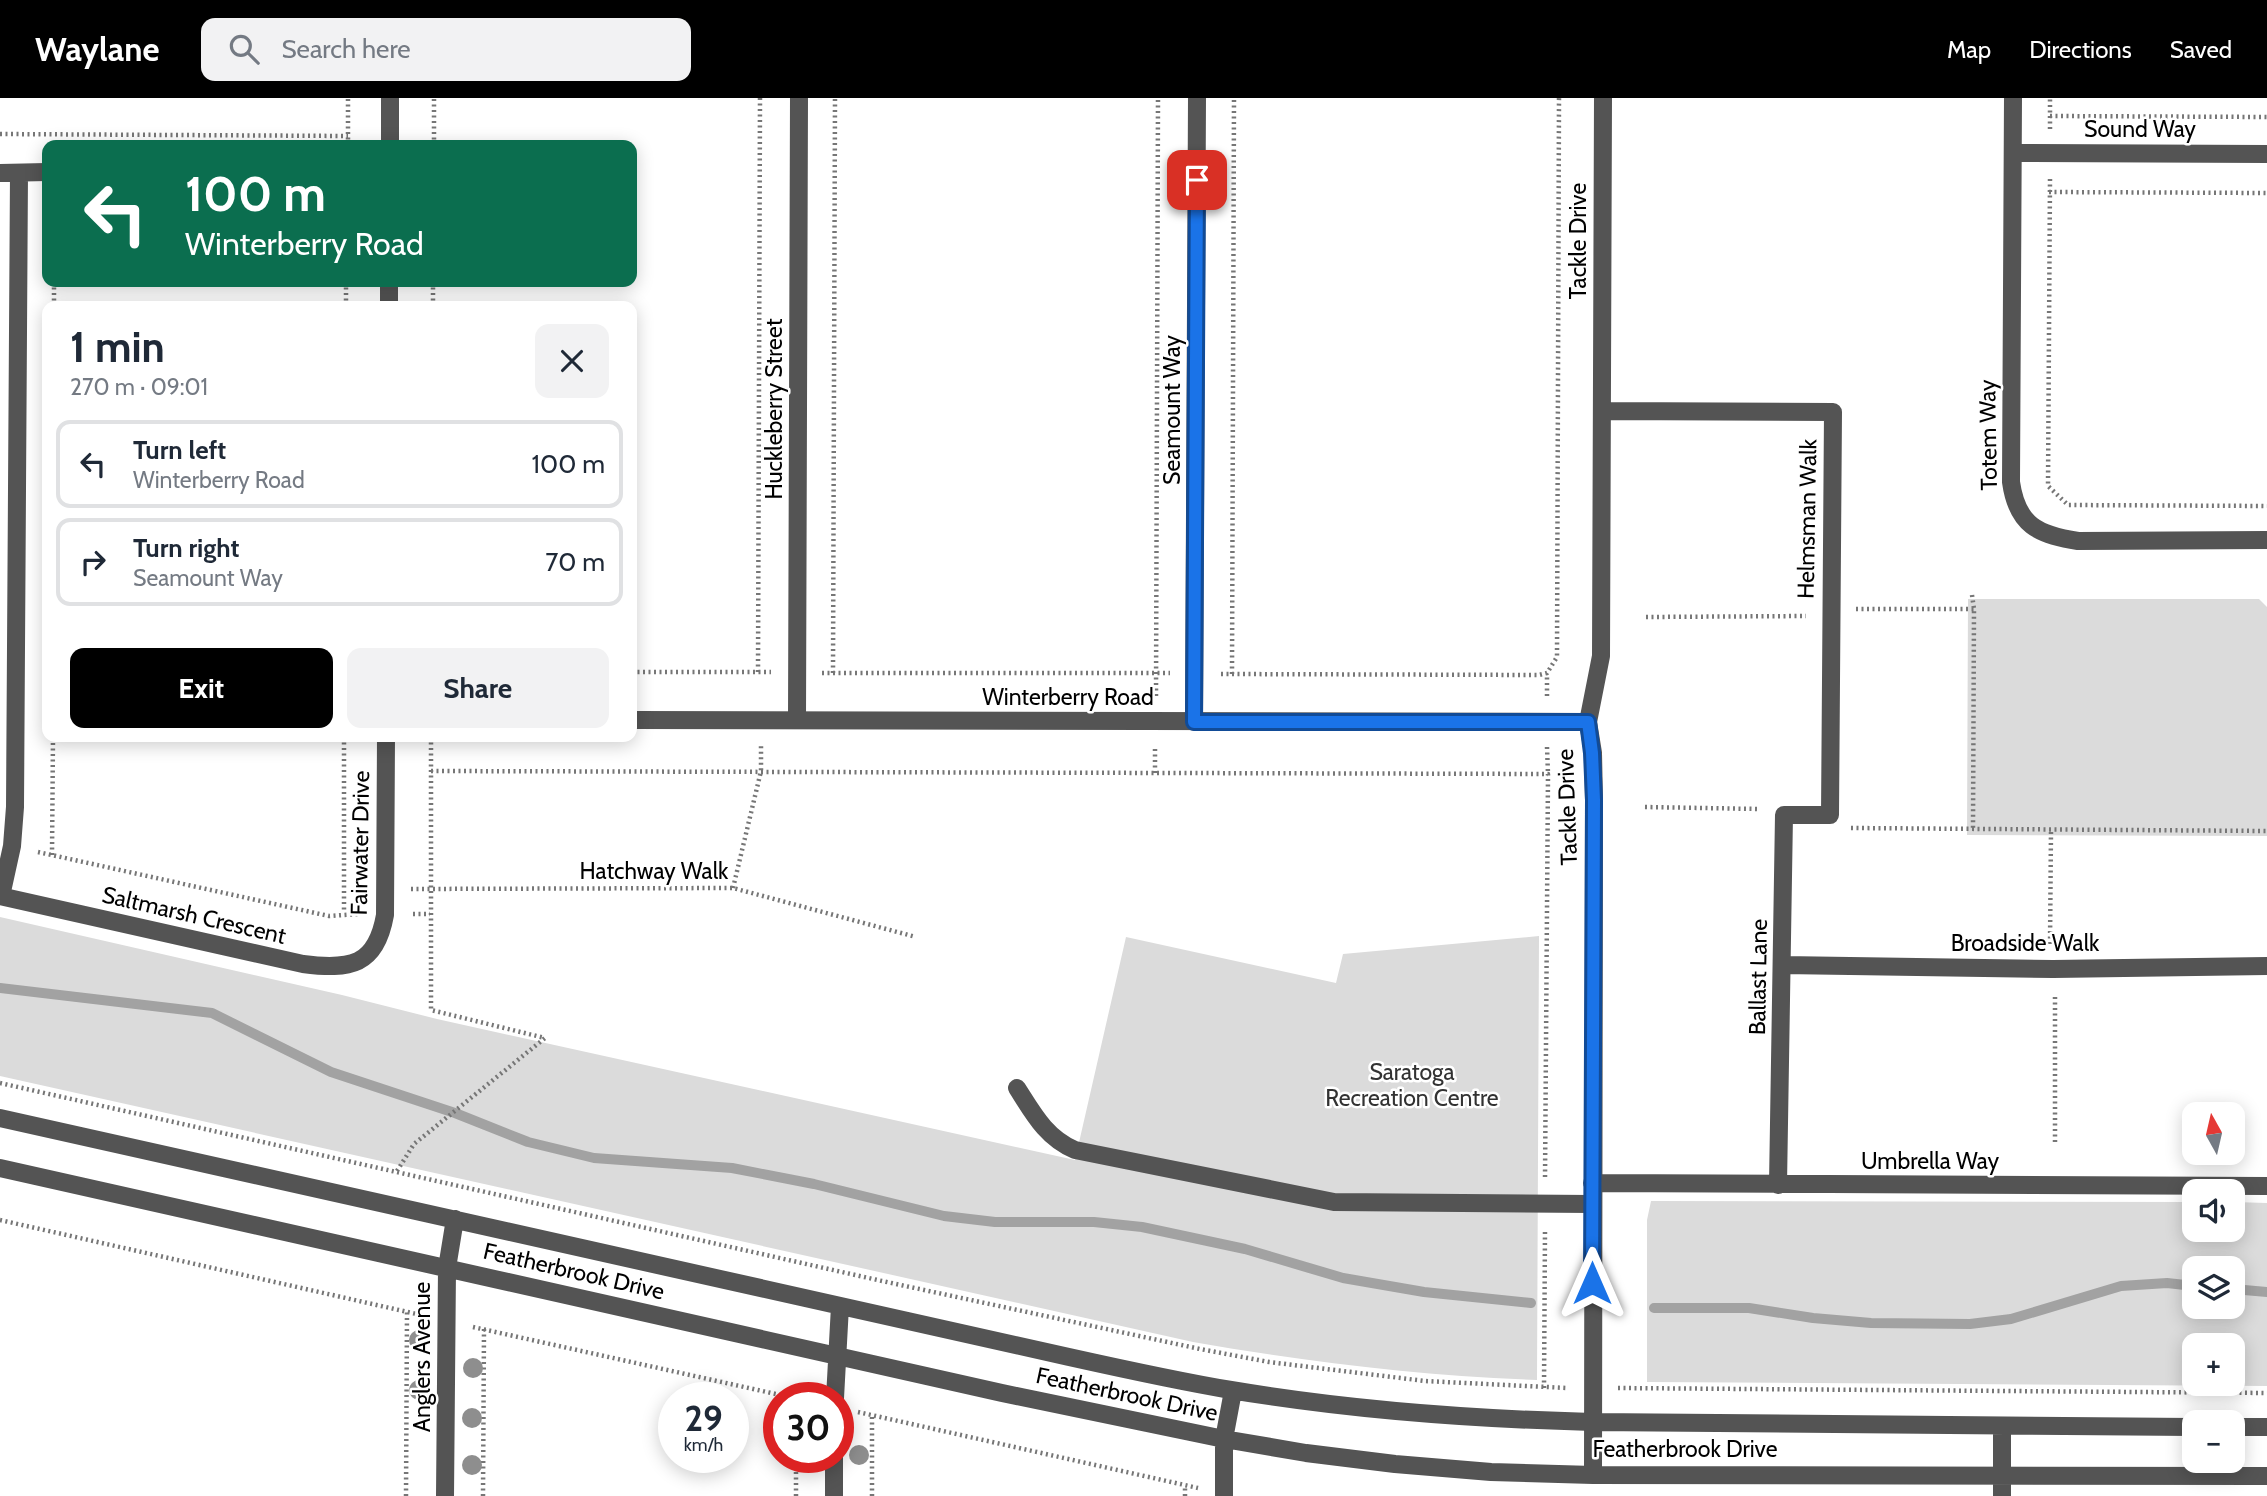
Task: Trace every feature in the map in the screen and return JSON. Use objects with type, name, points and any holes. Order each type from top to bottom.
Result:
[{"type":"street","points":[[390,98],[390,140]]},
{"type":"street","name":"Huckleberry Street","points":[[797,720],[799,98]]},
{"type":"street","name":"Seamount Way","points":[[1194,722],[1197,98]]},
{"type":"street","name":"Tackle Drive","points":[[1592,1475],[1594,800],[1588,722],[1601,656],[1603,98]]},
{"type":"street","name":"Totem Way","points":[[2013,98],[2011,482],[2016,507],[2036,530],[2078,541],[2267,540]]},
{"type":"street","name":"Sound Way","points":[[2013,153],[2267,154]]},
{"type":"street","points":[[0,173],[42,173]]},
{"type":"street","points":[[1,896],[12,846],[15,807],[19,173]]},
{"type":"street","name":"Helmsman Walk","points":[[1602,411],[1833,412],[1829,815]]},
{"type":"street","name":"Winterberry Road","points":[[637,720],[1588,722]]},
{"type":"street","name":"Fairwater Drive","points":[[374,948],[382,931],[385,915],[386,742]]},
{"type":"street","points":[[1784,815],[1829,815]]},
{"type":"street","name":"Ballast Lane","points":[[1778,1185],[1784,815]]},
{"type":"street","name":"Saltmarsh Crescent","points":[[1,896],[303,964],[341,967],[363,960],[374,948]]},
{"type":"street","name":"Broadside Walk","points":[[1783,965],[2053,969],[2267,967]]},
{"type":"street","points":[[1017,1088],[1046,1132],[1075,1150],[1334,1202],[1592,1204]]},
{"type":"street","name":"Featherbrook Drive","points":[[0,1118],[1233,1391],[1494,1419],[2182,1427]]},
{"type":"street","name":"Featherbrook Drive","points":[[0,1168],[836,1356],[1224,1439],[1306,1453],[1491,1472],[1592,1475],[2267,1476]]},
{"type":"street","name":"Umbrella Way","points":[[1592,1184],[2267,1186]]},
{"type":"street","name":"Anglers Avenue","points":[[445,1496],[447,1268],[454,1219]]},
{"type":"street","points":[[835,1382],[840,1306]]},
{"type":"street","points":[[1224,1495],[1224,1439],[1233,1391]]},
{"type":"street","points":[[2002,1426],[2002,1496]]},
{"type":"street","points":[[2245,1427],[2267,1427]]},
{"type":"street","points":[[834,1473],[834,1496]]},
{"type":"path","points":[[348,98],[348,140]]},
{"type":"path","points":[[434,98],[434,140]]},
{"type":"path","points":[[758,672],[760,98]]},
{"type":"path","points":[[834,673],[835,98]]},
{"type":"path","points":[[1155,773],[1158,98]]},
{"type":"path","points":[[1232,674],[1234,98]]},
{"type":"path","points":[[637,672],[1548,673],[1557,657],[1559,98]]},
{"type":"path","points":[[2050,98],[2048,486],[2068,506],[2267,506]]},
{"type":"path","points":[[2050,116],[2267,117]]},
{"type":"path","points":[[0,134],[348,136]]},
{"type":"path","points":[[2049,192],[2267,192]]},
{"type":"path","points":[[1972,595],[1973,829]]},
{"type":"path","points":[[733,888],[761,772],[760,720]]},
{"type":"path","points":[[52,855],[53,742]]},
{"type":"path","points":[[344,742],[344,913]]},
{"type":"path","points":[[397,1171],[414,1144],[545,1038],[430,1010],[431,742]]},
{"type":"path","points":[[431,771],[1548,774],[1544,1388]]},
{"type":"path","points":[[1645,807],[1760,809],[1784,815]]},
{"type":"path","points":[[1829,815],[1849,828],[2267,831]]},
{"type":"path","points":[[12,846],[329,916],[344,913],[430,914]]},
{"type":"path","name":"Hatchway Walk","points":[[386,890],[733,888],[916,937]]},
{"type":"path","points":[[0,1083],[893,1283],[1269,1362],[1425,1381],[1544,1388],[2267,1393]]},
{"type":"path","points":[[0,1220],[763,1391]]},
{"type":"path","points":[[406,1496],[407,1311]]},
{"type":"path","points":[[483,1496],[484,1329]]},
{"type":"path","points":[[854,1411],[1224,1495]]},
{"type":"path","points":[[872,1416],[872,1496]]},
{"type":"path","points":[[796,1473],[796,1496]]},
{"type":"path","points":[[1185,1486],[1185,1496]]},
{"type":"green space","points":[[1968,599],[2259,599],[2267,607],[2267,836],[1967,835]]},
{"type":"green space","name":"Saratoga Recreation Centre","points":[[0,917],[437,1019],[1075,1160],[1126,937],[1336,983],[1343,954],[1539,936],[1537,1380],[1364,1367],[1193,1342],[0,1076]]},
{"type":"green space","points":[[1651,1201],[2182,1202],[2182,1242],[2245,1242],[2245,1202],[2267,1203],[2267,1386],[2245,1386],[2245,1333],[2182,1333],[2182,1385],[1647,1382],[1647,1220]]},
{"type":"waterway","points":[[0,988],[212,1013],[331,1072],[455,1113],[528,1142],[594,1158],[732,1168],[814,1184],[944,1216],[995,1222],[1094,1222],[1142,1227],[1245,1249],[1343,1278],[1424,1292],[1531,1303]]},
{"type":"waterway","points":[[1654,1308],[1749,1308],[1813,1318],[1871,1323],[1970,1324],[2011,1319],[2121,1286],[2182,1285]]},
{"type":"waterway","points":[[2245,1290],[2267,1292]]},
{"type":"route","points":[[1197,180],[1194,722],[1588,722],[1594,800],[1592,1283]]}]
